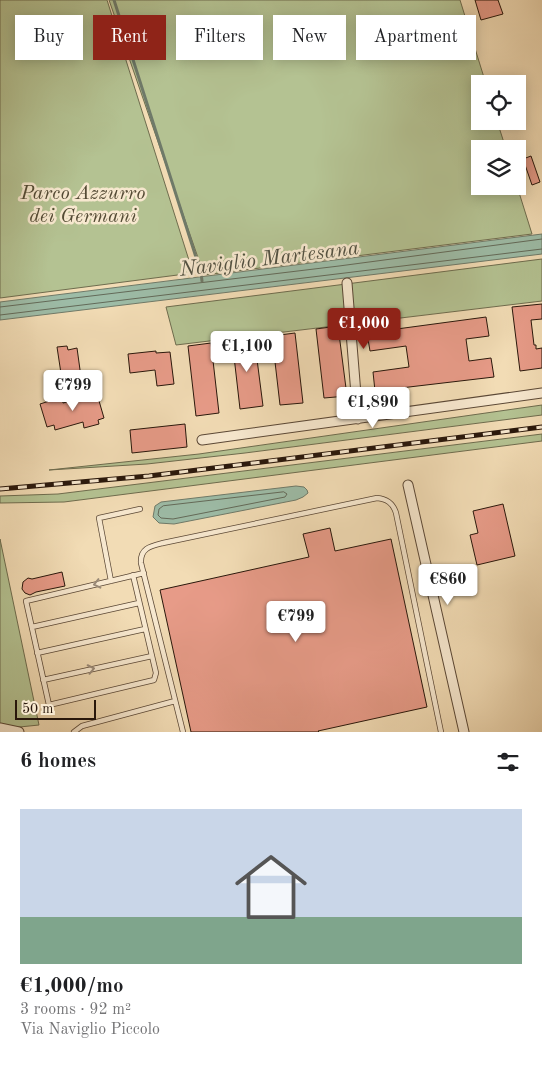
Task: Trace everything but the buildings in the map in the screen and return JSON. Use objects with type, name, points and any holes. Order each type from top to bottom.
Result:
[{"type":"street","points":[[347,283],[358,419]]},
{"type":"street","points":[[202,440],[542,394]]},
{"type":"street","points":[[408,485],[464,732]]},
{"type":"street","points":[[0,728],[19,732]]},
{"type":"lane","points":[[183,732],[141,563],[141,556],[145,550],[151,546],[377,498],[385,500],[392,505],[396,513],[441,732]]},
{"type":"lane","points":[[111,581],[99,518],[140,509]]},
{"type":"lane","points":[[133,575],[156,673],[154,680],[49,705],[26,601],[133,575],[144,573]]},
{"type":"lane","points":[[32,627],[139,603]]},
{"type":"lane","points":[[37,653],[145,629]]},
{"type":"lane","points":[[43,680],[152,656]]},
{"type":"lane","points":[[74,732],[82,726],[175,701]]},
{"type":"green space","name":"Parco Azzurro dei Germani","points":[[0,0],[107,0],[112,15],[93,15],[93,60],[126,60],[193,273],[0,298]]},
{"type":"green space","points":[[109,0],[460,0],[465,15],[356,15],[356,60],[476,60],[476,52],[483,75],[471,75],[471,130],[500,130],[503,140],[471,140],[471,195],[520,195],[532,234],[204,275],[130,60],[166,60],[166,15],[114,15]]},
{"type":"green space","points":[[542,259],[542,301],[176,345],[166,307]]},
{"type":"green space","points":[[542,405],[542,415],[147,464],[49,470],[199,454]]},
{"type":"green space","points":[[542,434],[542,441],[64,502],[0,503],[0,496],[58,494]]},
{"type":"green space","points":[[0,539],[39,725],[0,729]]},
{"type":"water","points":[[542,234],[542,254],[0,320],[0,302]]},
{"type":"water","points":[[296,486],[304,487],[308,493],[296,500],[174,524],[159,523],[153,517],[155,506],[161,502]]},
{"type":"waterway","name":"Naviglio Martesana","points":[[114,0],[202,281]]},
{"type":"railway","points":[[0,489],[149,476],[542,427]]}]
